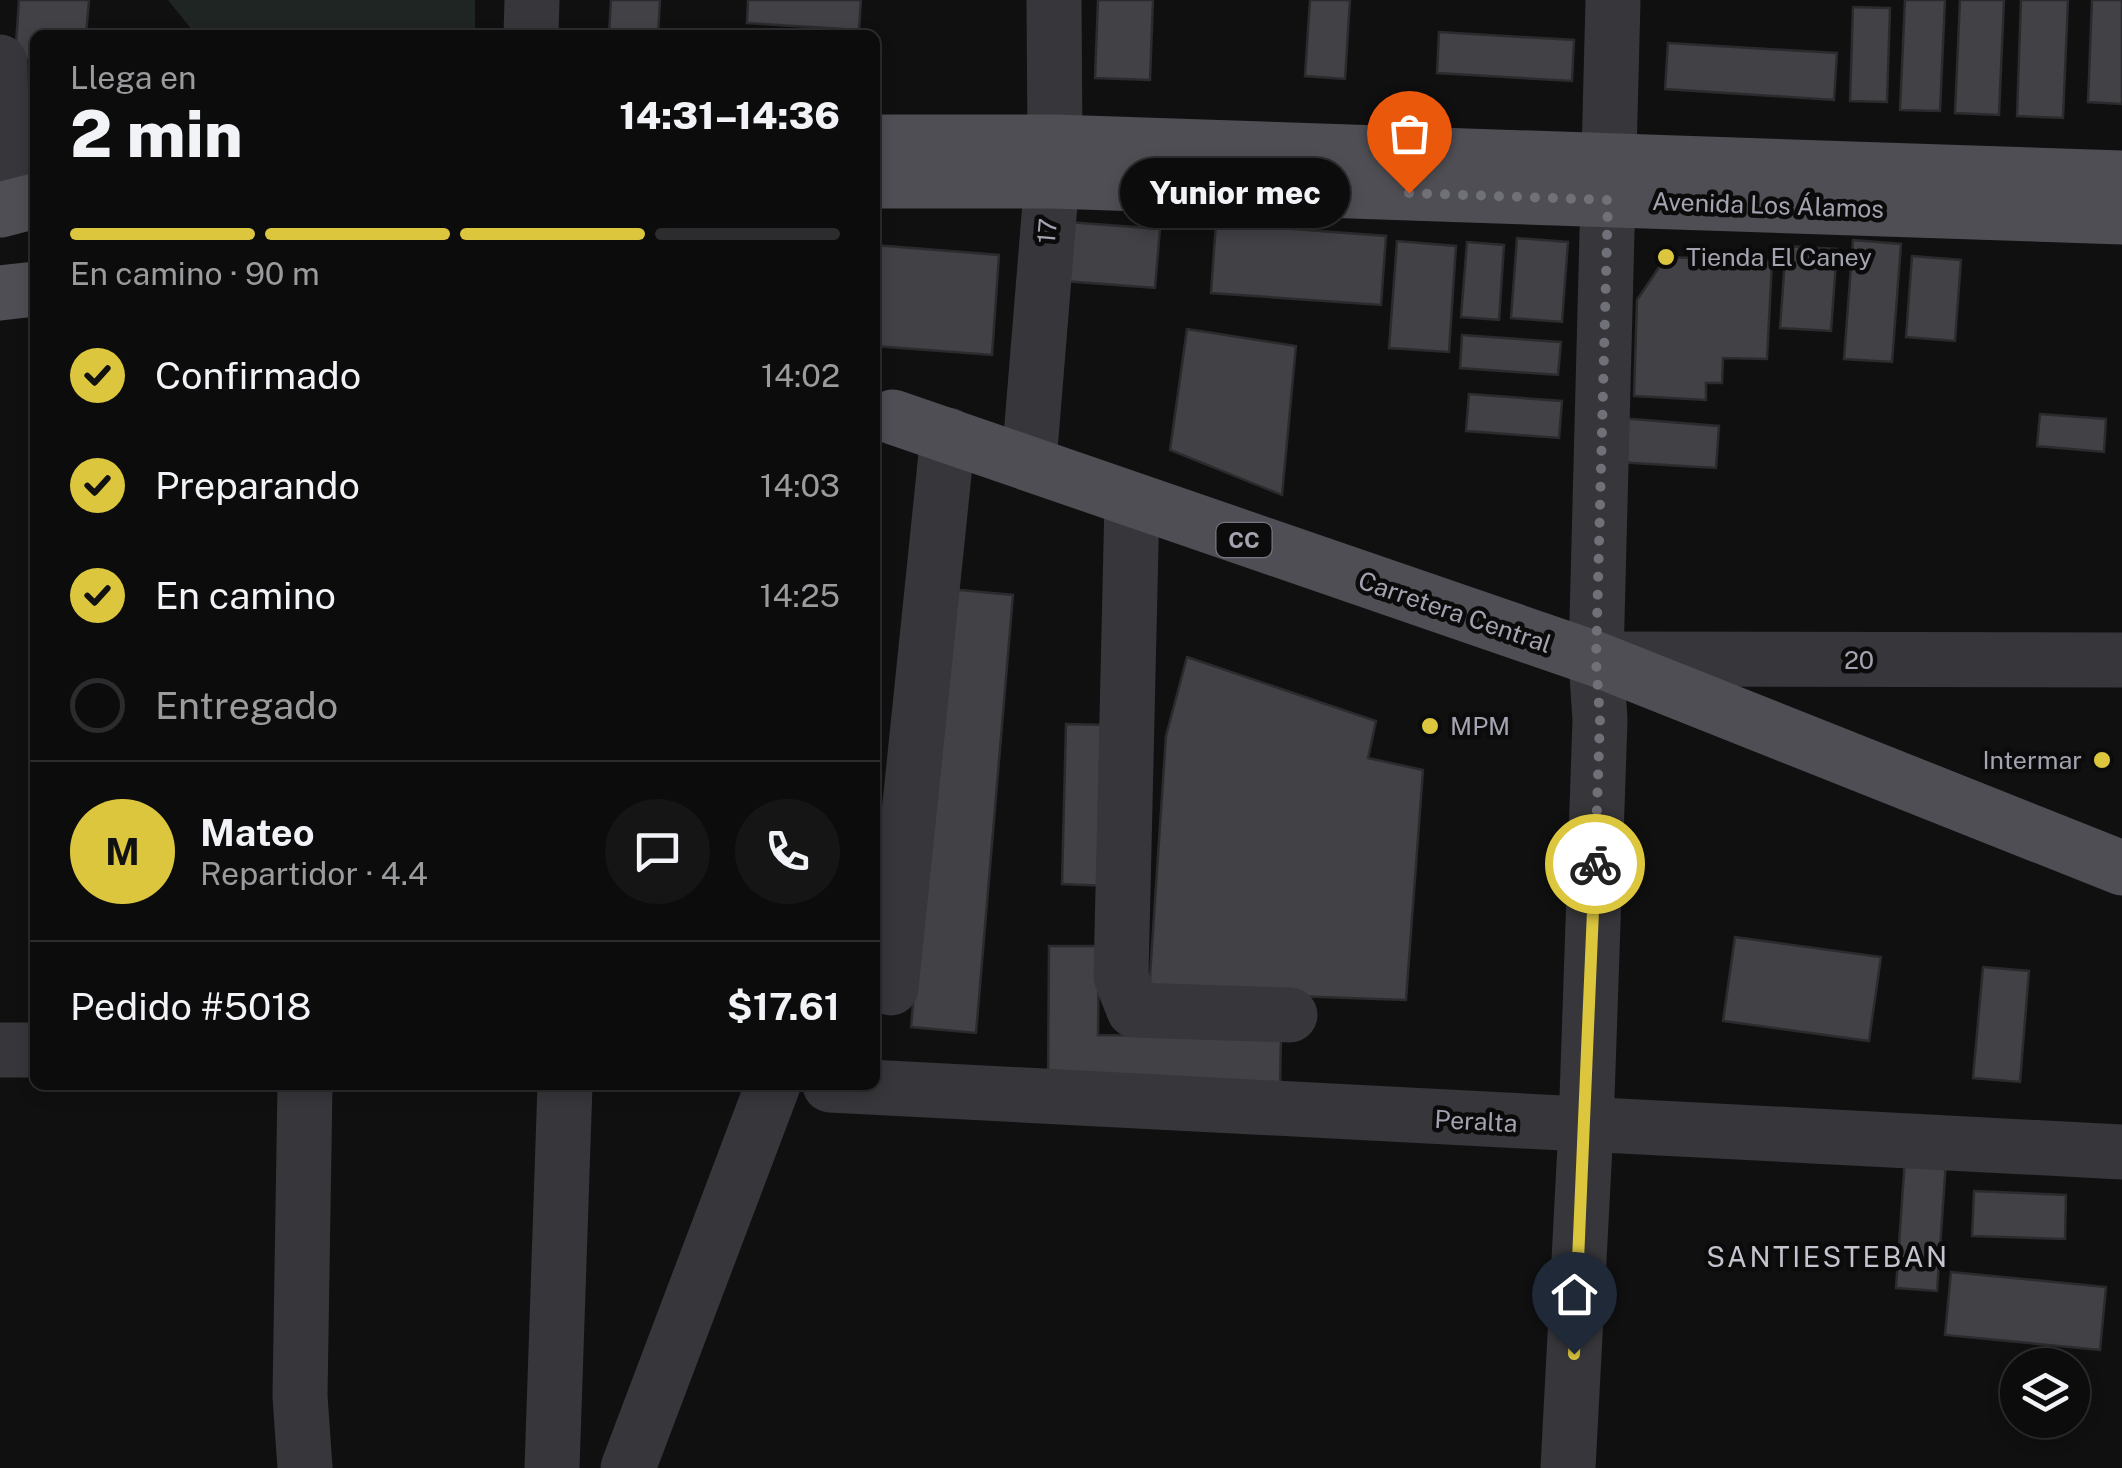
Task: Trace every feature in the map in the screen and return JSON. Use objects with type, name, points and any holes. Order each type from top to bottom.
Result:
[{"type":"main road","name":"Avenida Los Álamos","points":[[880,143],[1053,161],[1609,179],[2122,178]]},
{"type":"main road","name":"Avenida Los Álamos","points":[[880,180],[1053,161]]},
{"type":"main road","name":"Avenida Los Álamos","points":[[1609,179],[2122,217]]},
{"type":"main road","name":"Carretera Central","points":[[881,413],[1596,660],[2122,868]]},
{"type":"street","points":[[532,0],[532,30]]},
{"type":"street","name":"17","points":[[1029,462],[1053,161],[1054,0]]},
{"type":"street","points":[[1568,1468],[1586,1127],[1600,720],[1596,660],[1613,0]]},
{"type":"street","points":[[0,62],[15,216]]},
{"type":"street","points":[[892,988],[948,435]]},
{"type":"street","points":[[1132,502],[1120,977],[1134,1010],[1290,1014]]},
{"type":"street","name":"20","points":[[1596,660],[2122,660]]},
{"type":"street","points":[[0,1050],[30,1050]]},
{"type":"street","name":"Peralta","points":[[880,1088],[2122,1152]]},
{"type":"street","points":[[305,1090],[300,1396],[305,1468]]},
{"type":"street","points":[[562,1465],[565,1090]]},
{"type":"street","points":[[628,1468],[771,1090]]},
{"type":"shaded area","points":[[168,0],[475,0],[475,30],[192,30]]},
{"type":"building","points":[[19,0],[89,0],[86,30],[30,30],[30,59],[15,58]]},
{"type":"building","points":[[611,0],[660,0],[658,30],[609,30]]},
{"type":"building","points":[[748,0],[861,0],[859,30],[747,23]]},
{"type":"building","points":[[1098,0],[1153,0],[1150,80],[1095,78]]},
{"type":"building","points":[[1310,0],[1350,0],[1345,79],[1305,76]]},
{"type":"building","points":[[1905,0],[1945,0],[1940,111],[1900,110]]},
{"type":"building","points":[[1960,0],[2004,0],[1999,115],[1955,113]]},
{"type":"building","points":[[2021,0],[2068,0],[2063,118],[2017,116]]},
{"type":"building","points":[[2092,0],[2122,0],[2122,104],[2088,102]]},
{"type":"building","points":[[1853,7],[1890,8],[1887,102],[1850,101]]},
{"type":"building","points":[[1439,32],[1574,40],[1572,81],[1437,73]]},
{"type":"building","points":[[1668,43],[1837,53],[1834,100],[1665,89]]},
{"type":"building","points":[[1068,222],[1160,229],[1155,288],[1064,281]]},
{"type":"building","points":[[1216,223],[1386,236],[1381,305],[1211,293]]},
{"type":"building","points":[[1517,238],[1568,242],[1562,322],[1511,318]]},
{"type":"building","points":[[1853,240],[1901,244],[1892,362],[1844,359]]},
{"type":"building","points":[[1397,241],[1456,246],[1449,352],[1389,348]]},
{"type":"building","points":[[1467,242],[1504,245],[1499,320],[1461,317]]},
{"type":"building","points":[[880,245],[999,255],[992,355],[880,346]]},
{"type":"building","points":[[1786,246],[1837,249],[1831,331],[1780,328]]},
{"type":"building","points":[[1912,256],[1961,260],[1955,341],[1906,337]]},
{"type":"building","points":[[1666,257],[1772,261],[1767,359],[1723,358],[1722,383],[1706,383],[1706,400],[1634,396],[1637,300]]},
{"type":"building","points":[[1187,329],[1296,346],[1282,495],[1170,450]]},
{"type":"building","points":[[1462,335],[1561,342],[1558,375],[1460,368]]},
{"type":"building","points":[[1469,394],[1562,401],[1559,438],[1466,431]]},
{"type":"building","points":[[2040,414],[2106,419],[2104,452],[2037,446]]},
{"type":"building","points":[[1620,418],[1719,426],[1716,468],[1617,462]]},
{"type":"building","points":[[949,589],[1013,595],[976,1033],[911,1027]]},
{"type":"building","points":[[1187,657],[1376,721],[1368,758],[1423,770],[1406,1000],[1149,991],[1166,736]]},
{"type":"building","points":[[1066,724],[1106,725],[1107,886],[1062,884]]},
{"type":"building","points":[[1735,937],[1881,957],[1869,1041],[1723,1021]]},
{"type":"building","points":[[1049,946],[1099,946],[1098,1035],[1281,1037],[1280,1087],[1048,1085]]},
{"type":"building","points":[[1983,967],[2029,971],[2020,1082],[1973,1078]]},
{"type":"building","points":[[1905,1158],[1946,1161],[1937,1291],[1896,1288]]},
{"type":"building","points":[[1974,1191],[2066,1195],[2065,1239],[1972,1236]]},
{"type":"building","points":[[1951,1272],[2106,1287],[2100,1350],[1945,1335]]},
{"type":"way so far","points":[[1409,193],[1608,200],[1595,864]]},
{"type":"place","name":"Yunior mec","points":[[1409,193]]},
{"type":"place","name":"Tienda El Caney","points":[[1666,257]]},
{"type":"place","name":"MPM","points":[[1430,726]]},
{"type":"place","name":"Intermar","points":[[2102,760]]},
{"type":"district","name":"SANTIESTEBAN","points":[[1828,1257]]},
{"type":"route","points":[[1574,1354],[1595,864]]}]
